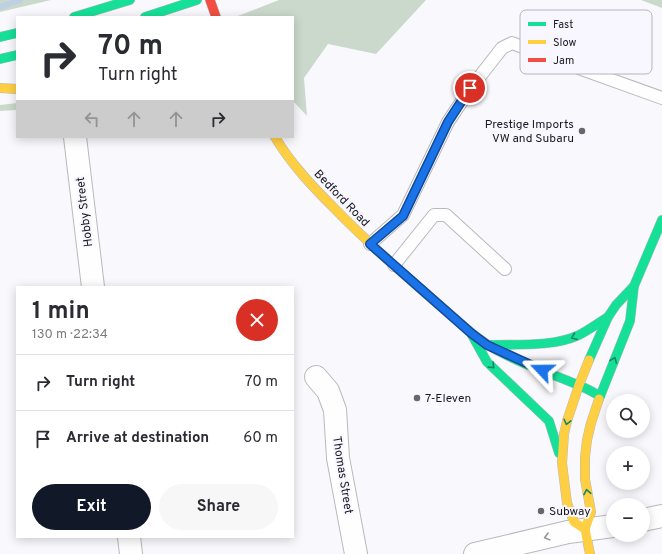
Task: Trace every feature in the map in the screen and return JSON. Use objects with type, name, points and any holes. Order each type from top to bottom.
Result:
[{"type":"main road","points":[[77,16],[130,0]]},
{"type":"main road","points":[[148,16],[197,0]]},
{"type":"main road","points":[[210,0],[216,16]]},
{"type":"main road","points":[[0,37],[16,33]]},
{"type":"main road","points":[[0,59],[16,55]]},
{"type":"main road","points":[[0,88],[16,89]]},
{"type":"main road","name":"Bedford Road","points":[[276,138],[286,155],[311,185],[345,220],[471,333],[487,345],[528,365],[579,385],[600,396]]},
{"type":"main road","points":[[590,554],[585,529],[591,512],[585,479],[585,457],[591,423],[600,396],[627,329],[634,286],[662,220]]},
{"type":"main road","points":[[585,529],[574,522],[568,503],[562,456],[564,434],[579,385],[608,318],[616,305],[634,286]]},
{"type":"main road","points":[[487,345],[540,343],[564,340],[579,335],[608,318]]},
{"type":"main road","points":[[471,333],[487,362],[549,421],[563,470]]},
{"type":"street","name":"Hobby Street","points":[[75,138],[93,286]]},
{"type":"street","name":"Thomas Street","points":[[316,377],[328,391],[334,410],[338,458],[356,554]]},
{"type":"street","points":[[650,519],[662,516]]},
{"type":"street","points":[[475,554],[568,532],[606,527]]},
{"type":"street","points":[[129,538],[131,554]]},
{"type":"lane","points":[[370,244],[403,216],[448,122],[470,88],[502,48],[512,43],[520,46]]},
{"type":"lane","points":[[595,74],[662,98]]},
{"type":"lane","points":[[394,265],[434,215],[446,215],[505,269]]},
{"type":"green space","points":[[0,0],[51,0],[0,12]]},
{"type":"green space","points":[[279,0],[426,0],[376,54],[328,44],[304,78],[307,116],[294,102],[294,16],[238,16]]},
{"type":"green space","points":[[641,0],[662,0],[662,8]]},
{"type":"green space","points":[[16,103],[16,110],[0,111],[0,105]]},
{"type":"waterway","points":[[0,7],[20,0]]},
{"type":"traffic: fast","points":[[77,16],[130,0]]},
{"type":"traffic: fast","points":[[148,16],[197,0]]},
{"type":"traffic: fast","points":[[0,37],[16,33]]},
{"type":"traffic: fast","points":[[0,59],[16,55]]},
{"type":"traffic: fast","points":[[599,399],[630,321],[634,286],[662,220]]},
{"type":"traffic: fast","points":[[589,360],[608,317],[616,305],[634,286]]},
{"type":"traffic: fast","points":[[489,345],[535,344],[569,339],[579,335],[608,317]]},
{"type":"traffic: fast","points":[[468,330],[493,348],[506,355],[584,387],[600,396]]},
{"type":"traffic: fast","points":[[472,335],[487,362],[549,421],[559,453]]},
{"type":"traffic: slow","points":[[0,88],[16,89]]},
{"type":"traffic: slow","points":[[276,138],[288,157],[303,175],[367,241],[468,330]]},
{"type":"traffic: slow","points":[[585,529],[574,522],[567,503],[562,463],[564,434],[567,421],[589,360]]},
{"type":"traffic: slow","points":[[590,554],[585,529],[591,512],[585,479],[585,457],[591,423],[599,399]]},
{"type":"traffic: jam","points":[[210,0],[216,16]]},
{"type":"place","name":"Prestige Imports VW and Subaru","points":[[582,131]]},
{"type":"place","name":"7-Eleven","points":[[417,398]]},
{"type":"place","name":"Subway","points":[[541,511]]},
{"type":"route","points":[[470,88],[448,122],[403,216],[370,244],[471,333],[487,345],[528,365],[542,370]]}]
